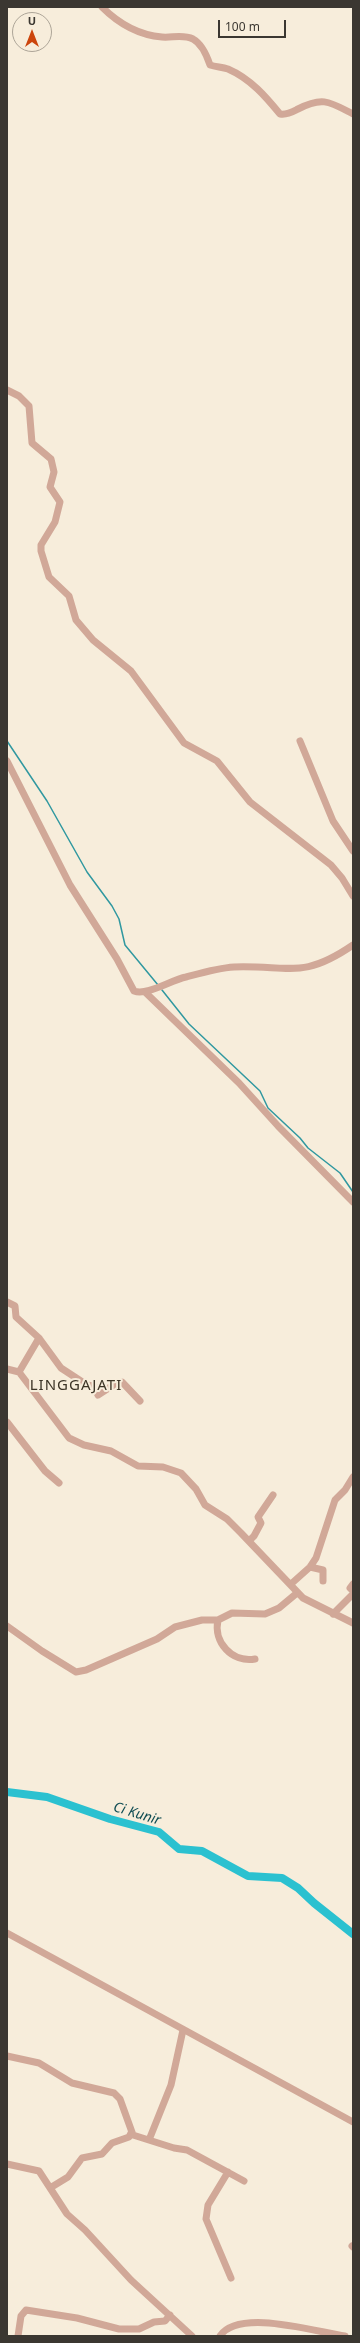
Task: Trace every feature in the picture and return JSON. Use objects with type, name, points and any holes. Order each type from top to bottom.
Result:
[{"type":"street","points":[[102,7],[115,20],[130,28],[163,37],[172,36],[193,39],[205,52],[210,65],[228,69],[243,78],[265,95],[280,114],[290,113],[311,102],[322,100],[353,114]]},
{"type":"street","points":[[7,390],[19,396],[30,406],[32,443],[51,459],[54,466],[50,487],[60,502],[55,522],[41,545],[41,551],[49,577],[69,596],[76,620],[92,640],[131,670],[184,743],[217,761],[250,802],[331,865],[342,878],[353,896]]},
{"type":"street","points":[[300,740],[333,821],[353,851]]},
{"type":"street","points":[[7,761],[70,885],[117,959],[131,988],[139,993],[154,989],[163,984],[222,968],[307,968],[326,962],[353,945]]},
{"type":"street","points":[[145,992],[239,1083],[278,1126],[353,1202]]},
{"type":"street","points":[[7,1302],[15,1306],[16,1317],[39,1338],[56,1364],[87,1384],[94,1386],[98,1396],[118,1382],[122,1382],[140,1401]]},
{"type":"street","points":[[19,1372],[39,1338]]},
{"type":"street","points":[[7,1369],[19,1372],[69,1438],[84,1445],[111,1451],[138,1466],[163,1467],[181,1472],[196,1489],[205,1505],[227,1519],[291,1584],[297,1593],[310,1603],[353,1623]]},
{"type":"street","points":[[7,1422],[45,1472],[59,1483]]},
{"type":"street","points":[[291,1584],[310,1567],[316,1558],[335,1500],[345,1490],[353,1477]]},
{"type":"street","points":[[249,1541],[258,1532],[261,1523],[258,1517],[273,1495]]},
{"type":"street","points":[[310,1567],[323,1570],[323,1581]]},
{"type":"street","points":[[334,1614],[353,1593],[350,1588],[353,1584]]},
{"type":"street","points":[[7,1626],[42,1651],[76,1672],[86,1670],[157,1639],[175,1627],[202,1620],[218,1620],[232,1613],[257,1615],[271,1612],[284,1605],[297,1593]]},
{"type":"street","points":[[218,1620],[216,1631],[223,1645],[238,1658],[255,1659]]},
{"type":"street","points":[[7,1933],[353,2122]]},
{"type":"street","points":[[149,2140],[171,2085],[183,2030]]},
{"type":"street","points":[[7,2056],[39,2063],[72,2083],[114,2093],[122,2103],[131,2133]]},
{"type":"street","points":[[131,2133],[149,2140],[187,2150],[244,2181]]},
{"type":"street","points":[[50,2188],[68,2176],[82,2158],[102,2154],[112,2143],[129,2136],[131,2133]]},
{"type":"street","points":[[7,2164],[39,2171],[67,2214],[85,2230],[131,2280],[192,2336]]},
{"type":"street","points":[[228,2172],[208,2205],[206,2219],[231,2278]]},
{"type":"street","points":[[18,2336],[21,2316],[26,2310],[77,2318],[119,2329],[131,2330],[165,2321],[170,2315]]},
{"type":"street","points":[[220,2336],[226,2329],[233,2326],[258,2323],[307,2333],[345,2336]]},
{"type":"waterway","points":[[7,741],[47,801],[87,872],[112,906],[119,919],[125,945],[158,985]]},
{"type":"waterway","points":[[162,990],[189,1024],[260,1091],[268,1108],[300,1138],[308,1148],[340,1173],[353,1192]]},
{"type":"waterway","name":"Ci Kunir","points":[[7,1792],[47,1797],[110,1819],[159,1832],[179,1849],[202,1851],[248,1876],[282,1878],[298,1888],[314,1903],[353,1934]]},
{"type":"district","name":"LINGGAJATI","points":[[76,1386]]}]
